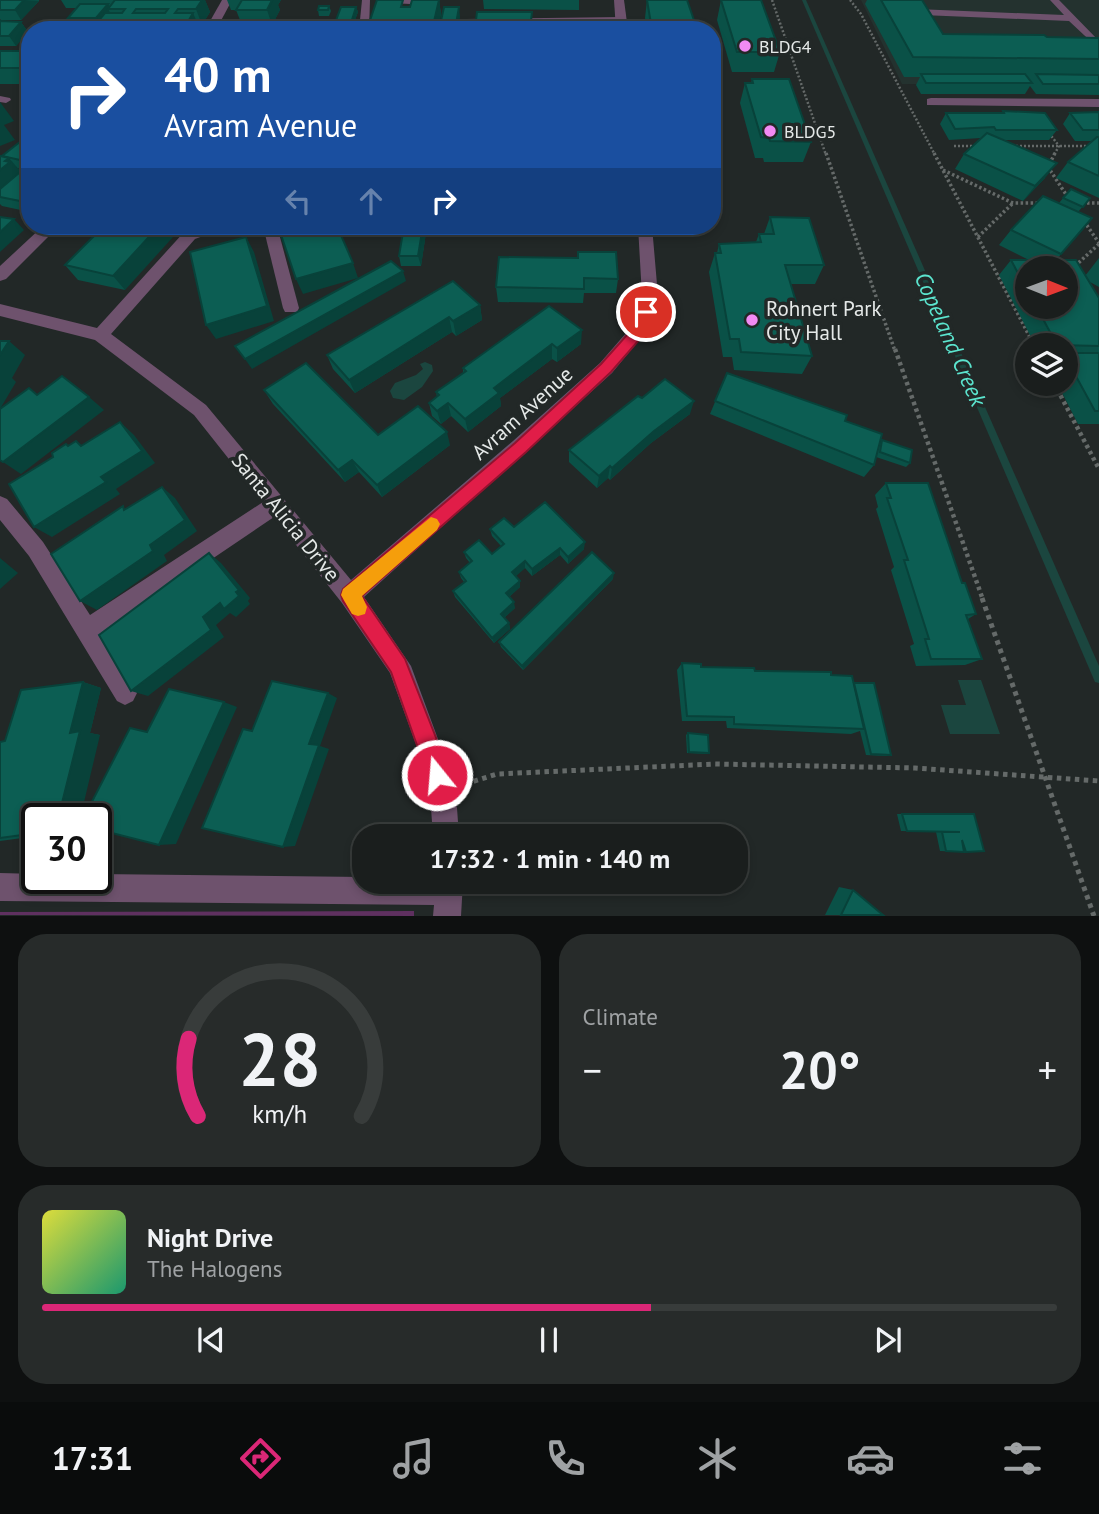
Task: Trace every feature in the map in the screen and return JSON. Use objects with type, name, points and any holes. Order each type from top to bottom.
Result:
[{"type":"street","points":[[216,21],[227,0]]},
{"type":"street","points":[[619,0],[622,21]]},
{"type":"street","points":[[931,102],[1099,103]]},
{"type":"street","points":[[0,275],[42,235]]},
{"type":"street","points":[[100,335],[190,235]]},
{"type":"street","points":[[272,235],[291,308]]},
{"type":"street","name":"Avram Avenue","points":[[350,595],[520,447],[606,368],[641,328],[650,296],[646,235]]},
{"type":"street","name":"Santa Alicia Drive","points":[[0,310],[100,335],[200,410],[350,595],[398,666],[433,758],[445,824]]},
{"type":"street","points":[[0,505],[36,549],[125,693]]},
{"type":"street","points":[[86,630],[275,505]]},
{"type":"street","points":[[0,887],[448,896]]},
{"type":"lane","points":[[365,21],[366,0]]},
{"type":"lane","points":[[391,0],[429,2]]},
{"type":"lane","points":[[964,0],[972,14]]},
{"type":"lane","points":[[1054,0],[1099,46],[1087,46]]},
{"type":"lane","points":[[927,30],[916,12],[1072,18]]},
{"type":"path","points":[[772,0],[1094,915]]},
{"type":"path","points":[[850,0],[861,14],[1028,333]]},
{"type":"path","points":[[853,4],[866,4]]},
{"type":"path","points":[[1045,128],[1059,146]]},
{"type":"path","points":[[954,146],[980,146]]},
{"type":"path","points":[[1007,146],[1099,146]]},
{"type":"path","points":[[1048,167],[1059,146]]},
{"type":"path","points":[[1037,163],[1048,167],[1072,203]]},
{"type":"path","points":[[943,170],[1013,203],[1048,203]]},
{"type":"path","points":[[978,237],[1013,203]]},
{"type":"path","points":[[1060,203],[1099,203]]},
{"type":"path","points":[[1078,263],[1099,244],[1079,213]]},
{"type":"path","points":[[1061,396],[1099,470]]},
{"type":"path","points":[[441,792],[497,774],[715,764],[915,768],[1099,781]]},
{"type":"shaded area","points":[[861,0],[1099,0],[1099,85],[902,84]]},
{"type":"shaded area","points":[[425,362],[432,365],[433,371],[422,387],[404,400],[393,398],[390,391],[395,383],[416,375],[423,369],[420,364]]},
{"type":"shaded area","points":[[958,680],[981,680],[1000,734],[950,734],[941,705],[966,705]]},
{"type":"shaded area","points":[[414,911],[414,916],[0,915],[0,912]]},
{"type":"building","points":[[0,0],[24,0],[15,10],[0,10]]},
{"type":"building","points":[[115,0],[202,0],[196,9],[178,9],[175,13],[193,13],[188,21],[98,21],[105,13],[122,13],[125,9],[108,9]],"holes":[[[136,9],[168,9],[165,13],[133,13]]]},
{"type":"building","points":[[242,0],[272,0],[267,10],[236,10]]},
{"type":"building","points":[[377,0],[403,0],[401,7],[410,7],[412,0],[439,0],[434,21],[370,21]]},
{"type":"building","points":[[647,0],[687,0],[694,21],[650,21]]},
{"type":"building","points":[[721,0],[761,0],[780,52],[737,52]]},
{"type":"building","points":[[881,0],[922,0],[943,34],[1099,38],[1099,59],[913,57]]},
{"type":"building","points":[[80,4],[108,4],[96,18],[68,18]]},
{"type":"building","points":[[319,6],[329,6],[328,10],[318,10]]},
{"type":"building","points":[[341,7],[356,7],[352,21],[336,21]]},
{"type":"building","points":[[444,7],[459,7],[457,21],[441,21]]},
{"type":"building","points":[[477,12],[532,12],[531,21],[476,20]]},
{"type":"building","points":[[0,21],[21,22],[9,36],[0,36]]},
{"type":"building","points":[[0,51],[21,51],[21,68],[0,68]]},
{"type":"building","points":[[921,74],[1025,74],[1032,83],[926,83]]},
{"type":"building","points":[[1036,74],[1099,75],[1099,84],[1043,84]]},
{"type":"building","points":[[752,79],[789,79],[811,142],[770,141],[769,138],[761,137],[745,83],[753,83]]},
{"type":"building","points":[[1003,111],[1045,113],[1057,130],[996,130],[994,127],[955,129],[946,113],[1004,113]]},
{"type":"building","points":[[1099,112],[1099,130],[1083,130],[1070,113]]},
{"type":"building","points":[[987,133],[1057,163],[1035,186],[964,154]]},
{"type":"building","points":[[1099,137],[1099,176],[1068,162]]},
{"type":"building","points":[[21,141],[21,160],[2,156]]},
{"type":"building","points":[[0,156],[9,158],[5,161],[10,162],[0,170]]},
{"type":"building","points":[[19,173],[21,201],[0,197],[0,189]]},
{"type":"building","points":[[1071,189],[1090,198],[1083,207],[1063,198]]},
{"type":"building","points":[[1043,196],[1092,218],[1061,254],[1011,230]]},
{"type":"building","points":[[0,217],[14,219],[0,232]]},
{"type":"building","name":"Rohnert Park City Hall","points":[[770,217],[809,218],[824,265],[785,265],[812,356],[741,352],[739,339],[730,339],[715,253],[721,253],[719,244],[761,242],[759,234],[774,234]]},
{"type":"building","points":[[95,235],[151,235],[113,276],[65,265]]},
{"type":"building","points":[[281,235],[341,235],[353,263],[296,279]]},
{"type":"building","points":[[402,235],[422,235],[418,256],[399,256]]},
{"type":"building","points":[[246,237],[267,306],[206,325],[190,252]]},
{"type":"building","points":[[578,252],[616,252],[618,279],[584,278],[584,289],[496,287],[499,257],[578,258]]},
{"type":"building","points":[[391,261],[403,271],[245,359],[235,346]]},
{"type":"building","points":[[1078,263],[1099,298],[1099,346],[1078,346],[1078,333],[1051,333],[1043,319],[1078,319]]},
{"type":"building","points":[[453,281],[480,305],[453,321],[449,317],[349,380],[327,355]]},
{"type":"building","points":[[549,306],[582,330],[557,348],[552,344],[494,388],[499,393],[465,419],[448,403],[437,411],[429,403],[439,395],[436,392],[466,371],[463,368]]},
{"type":"building","points":[[0,341],[9,341],[0,355]]},
{"type":"building","points":[[1078,353],[1099,353],[1099,411],[1095,411],[1078,380]]},
{"type":"building","points":[[306,363],[378,435],[418,406],[447,432],[377,485],[352,460],[338,470],[264,390]]},
{"type":"building","points":[[727,373],[847,415],[845,421],[882,434],[874,465],[715,401]]},
{"type":"building","points":[[62,376],[89,397],[3,462],[0,460],[0,409],[29,388],[37,395]]},
{"type":"building","points":[[665,379],[694,401],[612,468],[610,466],[599,476],[569,450],[638,396],[642,398]]},
{"type":"building","points":[[120,422],[142,451],[101,477],[106,482],[34,527],[9,484],[53,457],[52,453],[66,444],[68,446],[76,441],[81,446]]},
{"type":"building","points":[[882,440],[912,450],[910,463],[880,452]]},
{"type":"building","points":[[886,483],[928,483],[962,583],[965,583],[976,614],[966,615],[982,659],[931,659],[925,639],[929,639],[904,560],[908,560],[887,498],[891,498]]},
{"type":"building","points":[[162,487],[185,520],[150,545],[153,551],[80,601],[51,554],[123,506],[124,510]]},
{"type":"building","points":[[545,502],[585,542],[568,557],[560,548],[532,569],[525,561],[512,572],[520,581],[506,593],[514,602],[501,614],[509,623],[492,638],[453,591],[466,581],[459,572],[472,561],[464,552],[479,540],[492,554],[504,544],[490,529],[504,518],[514,527]]},
{"type":"building","points":[[592,552],[614,573],[522,666],[499,642]]},
{"type":"building","points":[[209,553],[239,590],[236,592],[239,596],[224,609],[220,603],[203,617],[211,630],[131,691],[99,635]]},
{"type":"building","points":[[682,663],[701,664],[701,667],[831,672],[831,675],[852,676],[864,729],[734,724],[734,717],[687,716]]},
{"type":"building","points":[[272,681],[328,693],[309,744],[319,745],[283,847],[202,828],[243,729],[252,731]]},
{"type":"building","points":[[83,682],[70,733],[80,731],[62,803],[21,803],[21,835],[0,838],[0,742],[5,741],[21,690]]},
{"type":"building","points":[[854,683],[874,683],[891,755],[871,754]]},
{"type":"building","points":[[169,689],[224,702],[159,845],[112,833],[112,803],[91,803],[130,728],[147,732]]},
{"type":"building","points":[[688,733],[708,735],[709,753],[689,752]]},
{"type":"building","points":[[902,814],[974,814],[984,851],[966,852],[962,840],[964,852],[946,851],[942,832],[960,832],[907,831]]},
{"type":"building","points":[[853,890],[883,915],[841,915]]},
{"type":"waterway","name":"Copeland Creek","points":[[804,0],[1099,678]]},
{"type":"slow traffic","points":[[358,607],[350,595],[431,524]]},
{"type":"place","name":"BLDG4","points":[[745,46]]},
{"type":"place","name":"BLDG5","points":[[770,131]]},
{"type":"place","name":"Rohnert Park City Hall","points":[[752,320]]},
{"type":"route","points":[[437,775],[398,666],[350,595],[606,368],[641,328],[646,312]]}]
